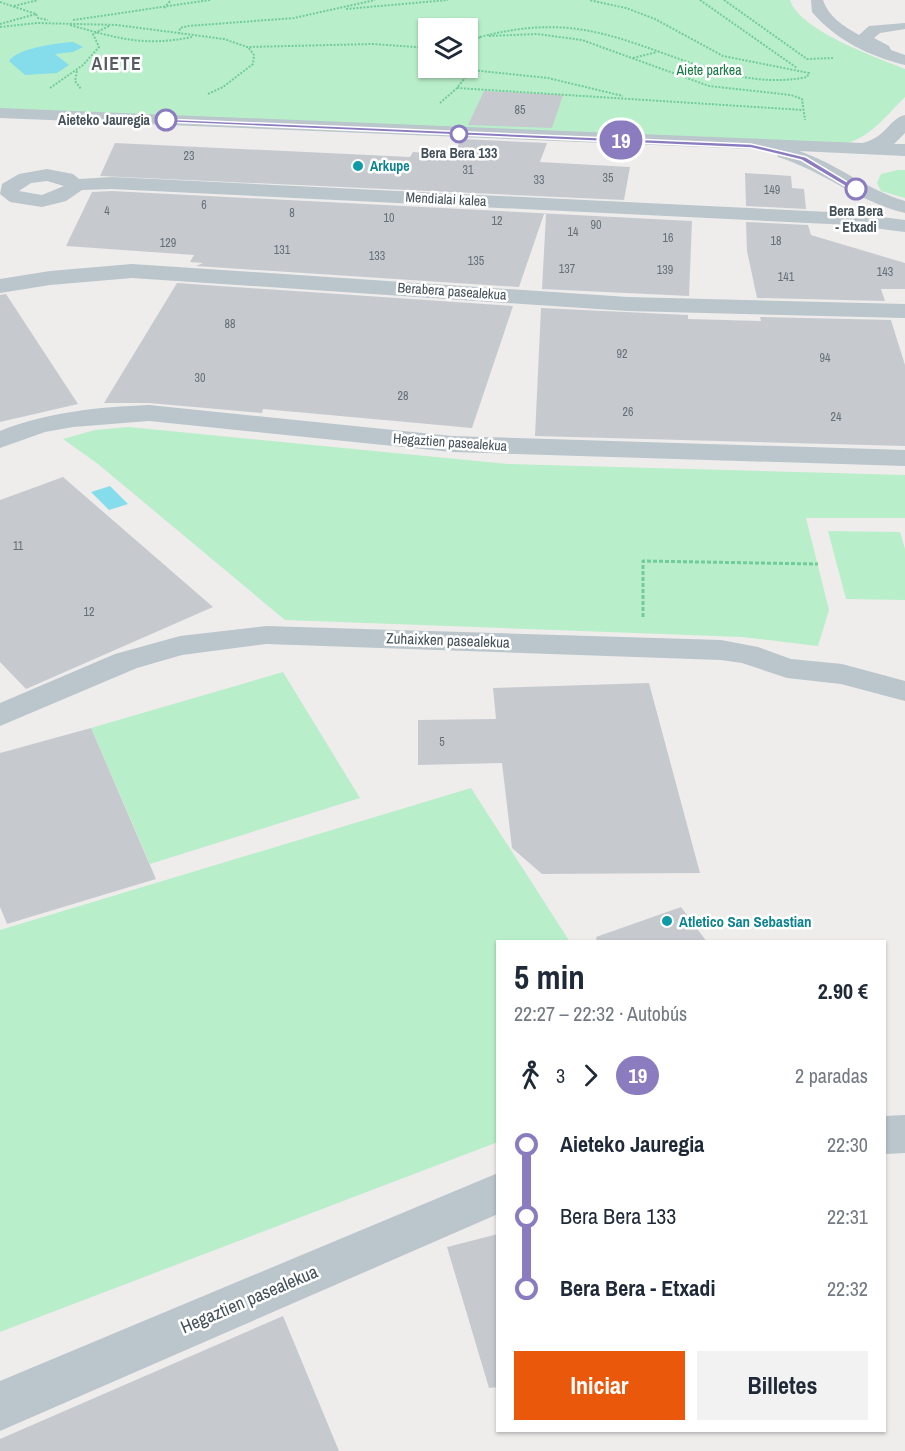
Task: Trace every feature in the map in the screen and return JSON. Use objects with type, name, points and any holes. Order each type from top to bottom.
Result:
[{"type":"street","points":[[816,1],[834,18],[865,38],[905,52]]},
{"type":"street","points":[[816,1],[817,9],[840,31],[863,45],[905,59]]},
{"type":"street","points":[[834,18],[902,26]]},
{"type":"street","points":[[865,38],[875,29],[902,26]]},
{"type":"street","points":[[865,38],[870,44],[905,59]]},
{"type":"street","points":[[0,113],[751,146],[901,155]]},
{"type":"street","points":[[862,168],[881,144],[894,137],[905,120]]},
{"type":"street","points":[[751,146],[862,168],[901,155]]},
{"type":"street","points":[[751,146],[862,168],[905,207]]},
{"type":"street","name":"Mendialai kalea","points":[[9,191],[39,200],[60,197],[73,189],[74,185],[103,182],[818,218],[872,221],[905,226]]},
{"type":"street","name":"Mendialai kalea","points":[[818,218],[905,243]]},
{"type":"street","name":"Berabera pasealekua","points":[[0,286],[50,278],[132,271],[628,304],[905,311]]},
{"type":"street","name":"Hegaztien pasealekua","points":[[0,440],[55,422],[108,414],[149,413],[463,444],[905,458]]},
{"type":"street","name":"Zuhaixken pasealekua","points":[[0,715],[126,661],[180,646],[266,635],[721,650],[747,654],[787,668],[842,674],[905,691]]},
{"type":"street","points":[[886,1135],[905,1134]]},
{"type":"street","name":"Hegaztien pasealekua","points":[[0,1406],[496,1194]]},
{"type":"path","points":[[13,6],[38,0]]},
{"type":"path","points":[[163,8],[171,0]]},
{"type":"path","points":[[0,26],[61,22],[210,0]]},
{"type":"path","points":[[330,11],[375,0]]},
{"type":"path","points":[[179,34],[180,28],[196,23],[225,25],[262,22],[330,11],[448,0]]},
{"type":"path","points":[[589,0],[626,8],[655,19],[723,56],[808,73]]},
{"type":"path","points":[[700,0],[794,67],[808,73]]},
{"type":"path","points":[[724,0],[807,59],[838,58]]},
{"type":"path","points":[[0,2],[36,14],[43,20],[117,25],[224,39],[248,47],[373,44],[418,47]]},
{"type":"path","points":[[0,26],[36,14]]},
{"type":"path","points":[[61,22],[93,34],[158,43],[195,36]]},
{"type":"path","points":[[93,34],[106,26],[117,25]]},
{"type":"path","points":[[480,37],[523,26],[551,25],[609,33],[699,66],[755,77],[799,79],[807,77],[808,73]]},
{"type":"path","points":[[45,90],[77,71],[94,54],[99,47],[93,34]]},
{"type":"path","points":[[480,37],[504,34],[560,36],[582,40],[709,86],[791,95],[802,99],[809,128]]},
{"type":"path","points":[[200,122],[189,115],[195,101],[224,87],[253,64],[254,55],[248,47]]},
{"type":"path","points":[[632,58],[658,52]]},
{"type":"path","points":[[478,71],[574,83],[629,98]]},
{"type":"path","points":[[458,88],[803,110]]},
{"type":"path","points":[[643,621],[643,561],[818,564]]},
{"type":"green space","name":"Aiete parkea","points":[[0,0],[790,0],[808,22],[823,32],[840,42],[905,69],[905,97],[860,138],[841,145],[0,111]]},
{"type":"green space","points":[[905,170],[905,198],[881,191],[877,183],[881,174]]},
{"type":"green space","points":[[129,427],[508,464],[905,475],[905,518],[806,518],[829,610],[818,646],[742,637],[285,620],[98,464],[63,439],[95,430]]},
{"type":"green space","points":[[828,531],[900,532],[905,549],[905,600],[846,599]]},
{"type":"green space","points":[[283,672],[360,798],[150,864],[91,728]]},
{"type":"green space","points":[[471,788],[569,940],[496,940],[496,1143],[0,1332],[0,930]]},
{"type":"water","points":[[73,42],[83,47],[73,52],[55,54],[69,65],[57,73],[25,75],[9,61],[13,56],[29,50]]},
{"type":"water","points":[[110,486],[128,504],[109,510],[91,492]]},
{"type":"building","points":[[484,91],[563,95],[552,128],[468,125]]},
{"type":"building","points":[[461,139],[547,143],[540,162],[630,167],[624,200],[100,176],[115,143],[410,157],[413,152],[454,155]]},
{"type":"building","points":[[745,173],[791,176],[792,188],[804,189],[806,209],[746,206]]},
{"type":"building","points":[[112,191],[692,221],[689,296],[542,289],[546,214],[544,214],[519,287],[196,266],[203,263],[190,262],[194,255],[66,246],[92,192]]},
{"type":"building","points":[[746,222],[808,225],[811,235],[905,263],[905,289],[881,289],[885,301],[757,298],[747,251]]},
{"type":"building","points":[[177,283],[513,306],[472,428],[263,409],[262,413],[149,403],[104,403]]},
{"type":"building","points":[[6,294],[78,404],[0,422],[0,295]]},
{"type":"building","points":[[541,308],[688,315],[688,319],[761,321],[760,317],[891,320],[905,365],[905,446],[535,436]]},
{"type":"building","points":[[63,477],[213,607],[26,689],[0,662],[0,500]]},
{"type":"building","points":[[649,683],[700,873],[542,874],[512,848],[502,763],[418,765],[418,720],[496,719],[493,688]]},
{"type":"building","points":[[91,728],[156,879],[7,924],[0,907],[0,753]]},
{"type":"building","name":"Atletico San Sebastian","points":[[681,907],[706,940],[597,940],[596,937]]},
{"type":"building","points":[[496,1235],[496,1387],[489,1388],[447,1247]]},
{"type":"building","points":[[283,1316],[339,1451],[0,1451],[0,1439]]},
{"type":"bus line","name":"19","points":[[166,120],[751,146],[803,158],[856,189]]},
{"type":"place","name":"Aieteko Jauregia","points":[[166,120]]},
{"type":"place","name":"Bera Bera 133","points":[[459,134]]},
{"type":"place","name":"Arkupe","points":[[358,166]]},
{"type":"place","name":"Bera Bera - Etxadi","points":[[856,189]]},
{"type":"place","name":"Atletico San Sebastian","points":[[667,921]]},
{"type":"district","name":"AIETE","points":[[117,63]]}]
